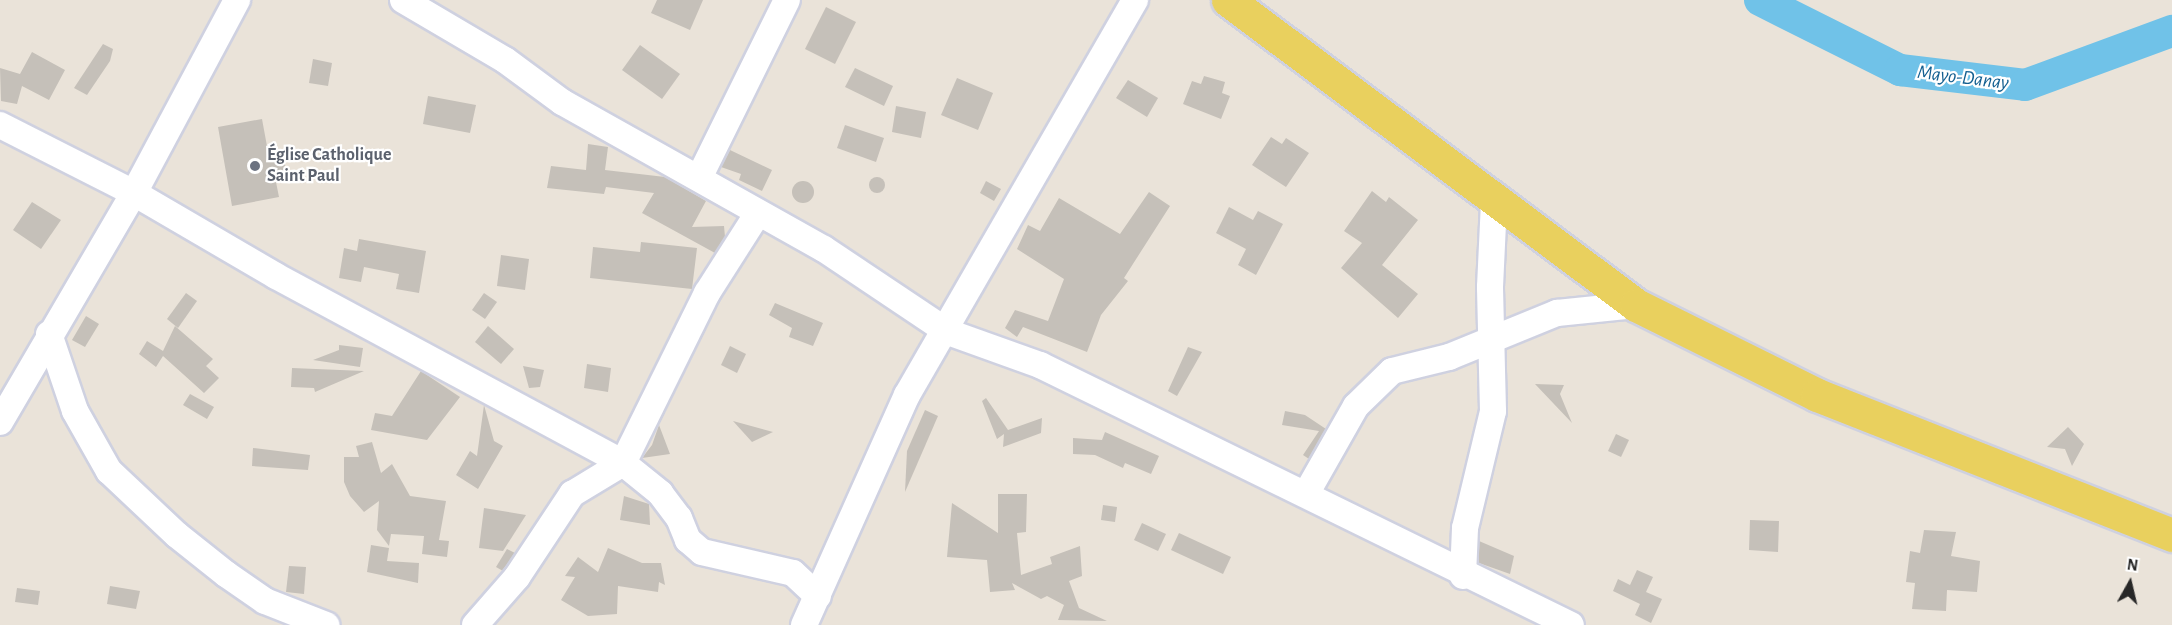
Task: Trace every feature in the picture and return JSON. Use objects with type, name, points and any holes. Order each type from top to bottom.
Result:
[{"type":"main road","points":[[1228,0],[1636,305],[1817,395],[2172,535]]},
{"type":"street","points":[[0,422],[49,334],[134,193],[237,0]]},
{"type":"street","points":[[403,0],[505,60],[562,102],[700,176],[758,213],[824,249],[948,332],[1040,365],[1306,495],[1463,576],[1571,625]]},
{"type":"street","points":[[700,176],[787,0]]},
{"type":"street","points":[[804,625],[907,395],[948,332],[1135,0]]},
{"type":"street","points":[[0,125],[134,193],[276,276],[623,463],[660,493],[679,518],[688,540],[702,552],[793,573],[818,596]]},
{"type":"street","points":[[1463,576],[1465,528],[1493,411],[1490,287],[1494,201]]},
{"type":"street","points":[[475,625],[517,577],[572,494],[623,463],[707,293],[758,213]]},
{"type":"street","points":[[1306,495],[1356,406],[1375,384],[1392,371],[1449,357],[1557,313],[1636,305]]},
{"type":"street","points":[[49,334],[75,411],[109,471],[177,536],[265,601],[326,625]]},
{"type":"building","points":[[657,0],[703,0],[690,30],[651,13]]},
{"type":"building","points":[[826,7],[856,22],[835,64],[805,49]]},
{"type":"building","points":[[103,44],[113,49],[110,61],[87,95],[74,88]]},
{"type":"building","points":[[640,45],[680,74],[662,99],[622,70]]},
{"type":"building","points":[[32,52],[65,70],[49,100],[22,86],[17,104],[1,101],[0,68],[20,74]]},
{"type":"building","points":[[313,59],[332,63],[328,86],[309,83]]},
{"type":"building","points":[[855,68],[893,86],[884,106],[845,87]]},
{"type":"building","points":[[1204,76],[1225,82],[1222,93],[1230,96],[1221,119],[1183,104],[1192,81],[1201,84]]},
{"type":"building","points":[[957,78],[993,93],[978,130],[941,115]]},
{"type":"building","points":[[1128,80],[1158,98],[1147,117],[1116,98]]},
{"type":"building","points":[[428,96],[476,105],[470,133],[423,124]]},
{"type":"building","points":[[896,106],[926,112],[921,138],[892,132]]},
{"type":"building","name":"Église Catholique Saint Paul","points":[[262,119],[269,157],[283,154],[287,175],[275,177],[279,197],[232,206],[218,127]]},
{"type":"building","points":[[845,125],[884,138],[876,162],[837,148]]},
{"type":"building","points":[[1271,137],[1282,144],[1286,138],[1309,153],[1286,187],[1252,165]]},
{"type":"building","points":[[588,144],[608,147],[605,170],[665,177],[706,201],[692,227],[724,226],[725,237],[715,253],[642,213],[654,193],[606,187],[604,194],[547,188],[551,166],[586,170]]},
{"type":"building","points":[[730,150],[772,170],[762,191],[739,180],[741,174],[721,167]]},
{"type":"building","points":[[877,177],[885,185],[877,193],[869,185]]},
{"type":"building","points":[[799,181],[807,181],[814,188],[814,196],[807,203],[799,203],[792,196],[792,188]]},
{"type":"building","points":[[986,181],[1001,189],[994,201],[980,193]]},
{"type":"building","points":[[1372,191],[1386,202],[1389,197],[1418,220],[1382,265],[1418,294],[1398,318],[1341,268],[1362,243],[1344,231]]},
{"type":"building","points":[[1149,192],[1170,206],[1124,278],[1128,281],[1101,315],[1087,352],[1023,327],[1017,337],[1005,328],[1015,310],[1048,321],[1064,279],[1017,249],[1028,225],[1040,231],[1059,198],[1120,234]]},
{"type":"building","points":[[32,202],[61,220],[41,249],[13,230]]},
{"type":"building","points":[[1229,207],[1253,220],[1258,211],[1283,224],[1256,275],[1238,265],[1246,249],[1216,233]]},
{"type":"building","points":[[359,239],[426,251],[419,293],[396,289],[399,274],[364,267],[361,282],[339,278],[344,248],[357,251]]},
{"type":"building","points":[[641,242],[697,248],[692,289],[590,278],[593,247],[640,252]]},
{"type":"building","points":[[501,255],[529,259],[525,290],[497,286]]},
{"type":"building","points":[[186,293],[197,301],[178,328],[167,319]]},
{"type":"building","points":[[484,293],[497,302],[485,319],[472,310]]},
{"type":"building","points":[[775,303],[823,323],[813,346],[789,337],[792,328],[769,315]]},
{"type":"building","points":[[86,316],[99,324],[85,347],[72,340]]},
{"type":"building","points":[[175,326],[213,359],[206,366],[219,378],[204,393],[163,356],[156,367],[139,354],[147,341],[163,351]]},
{"type":"building","points":[[488,326],[514,349],[501,364],[475,342]]},
{"type":"building","points":[[339,345],[363,348],[360,367],[313,360],[339,350]]},
{"type":"building","points":[[730,346],[746,354],[737,373],[721,365]]},
{"type":"building","points":[[1188,347],[1202,352],[1177,396],[1168,391]]},
{"type":"building","points":[[587,364],[611,368],[608,392],[584,388]]},
{"type":"building","points":[[523,366],[544,370],[540,387],[529,388]]},
{"type":"building","points":[[292,368],[364,371],[315,392],[314,388],[291,387]]},
{"type":"building","points":[[421,371],[460,397],[427,440],[371,430],[375,413],[392,416]]},
{"type":"building","points":[[1535,384],[1564,385],[1560,394],[1572,423]]},
{"type":"building","points":[[190,394],[214,407],[207,419],[183,405]]},
{"type":"building","points":[[986,398],[1008,430],[1042,418],[1041,433],[1003,447],[1004,434],[997,439],[982,401]]},
{"type":"building","points":[[484,405],[494,441],[503,446],[478,489],[456,475],[470,451],[477,456]]},
{"type":"building","points":[[925,410],[938,416],[905,492],[907,451]]},
{"type":"building","points":[[1285,411],[1305,415],[1326,429],[1309,459],[1303,455],[1319,431],[1282,425]]},
{"type":"building","points":[[733,421],[773,432],[752,442]]},
{"type":"building","points":[[659,425],[670,454],[642,458],[652,445]]},
{"type":"building","points":[[2068,427],[2084,444],[2072,466],[2065,449],[2047,447]]},
{"type":"building","points":[[1105,432],[1159,456],[1151,474],[1125,463],[1123,468],[1095,455],[1073,454],[1073,438],[1102,440]]},
{"type":"building","points":[[1616,434],[1629,440],[1621,457],[1608,451]]},
{"type":"building","points":[[372,442],[381,473],[392,464],[410,496],[446,501],[439,540],[449,541],[447,557],[422,554],[424,536],[391,534],[389,546],[377,530],[379,501],[364,512],[350,496],[344,482],[344,457],[359,457],[356,446]]},
{"type":"building","points":[[253,448],[310,455],[308,470],[252,466]]},
{"type":"building","points":[[998,494],[1027,494],[1026,532],[1017,533],[1021,575],[1052,564],[1050,557],[1080,546],[1082,576],[1069,581],[1079,608],[1107,621],[1058,620],[1064,605],[1047,596],[1041,599],[1012,583],[1015,590],[990,592],[987,560],[947,557],[952,503],[998,533]]},
{"type":"building","points":[[624,496],[649,504],[650,525],[620,520]]},
{"type":"building","points":[[1103,505],[1117,507],[1115,522],[1101,520]]},
{"type":"building","points":[[484,508],[526,515],[503,551],[479,548]]},
{"type":"building","points":[[1750,520],[1779,521],[1778,552],[1749,550]]},
{"type":"building","points":[[1142,523],[1166,534],[1158,551],[1134,540]]},
{"type":"building","points":[[1924,530],[1956,532],[1951,556],[1980,561],[1977,592],[1947,590],[1946,611],[1912,609],[1915,583],[1906,582],[1910,551],[1920,553]]},
{"type":"building","points":[[1179,533],[1231,557],[1223,574],[1171,550]]},
{"type":"building","points":[[1479,541],[1514,556],[1510,574],[1479,563]]},
{"type":"building","points":[[371,545],[389,548],[387,561],[419,563],[418,583],[367,572]]},
{"type":"building","points":[[608,548],[642,563],[661,563],[665,585],[659,582],[658,592],[618,586],[617,614],[588,616],[561,600],[575,577],[565,576],[578,557],[598,572]]},
{"type":"building","points":[[507,549],[515,553],[503,571],[496,567]]},
{"type":"building","points":[[289,566],[306,567],[304,594],[286,592]]},
{"type":"building","points":[[1637,570],[1653,577],[1646,592],[1662,599],[1651,623],[1635,615],[1640,604],[1613,591],[1618,579],[1630,585]]},
{"type":"building","points":[[110,586],[140,591],[136,609],[107,604]]},
{"type":"building","points":[[17,588],[40,591],[38,605],[15,602]]},
{"type":"waterway","name":"Mayo-Danay","points":[[1760,0],[1900,70],[2025,85],[2172,31]]},
{"type":"place","name":"Église Catholique Saint Paul","points":[[255,166]]}]
